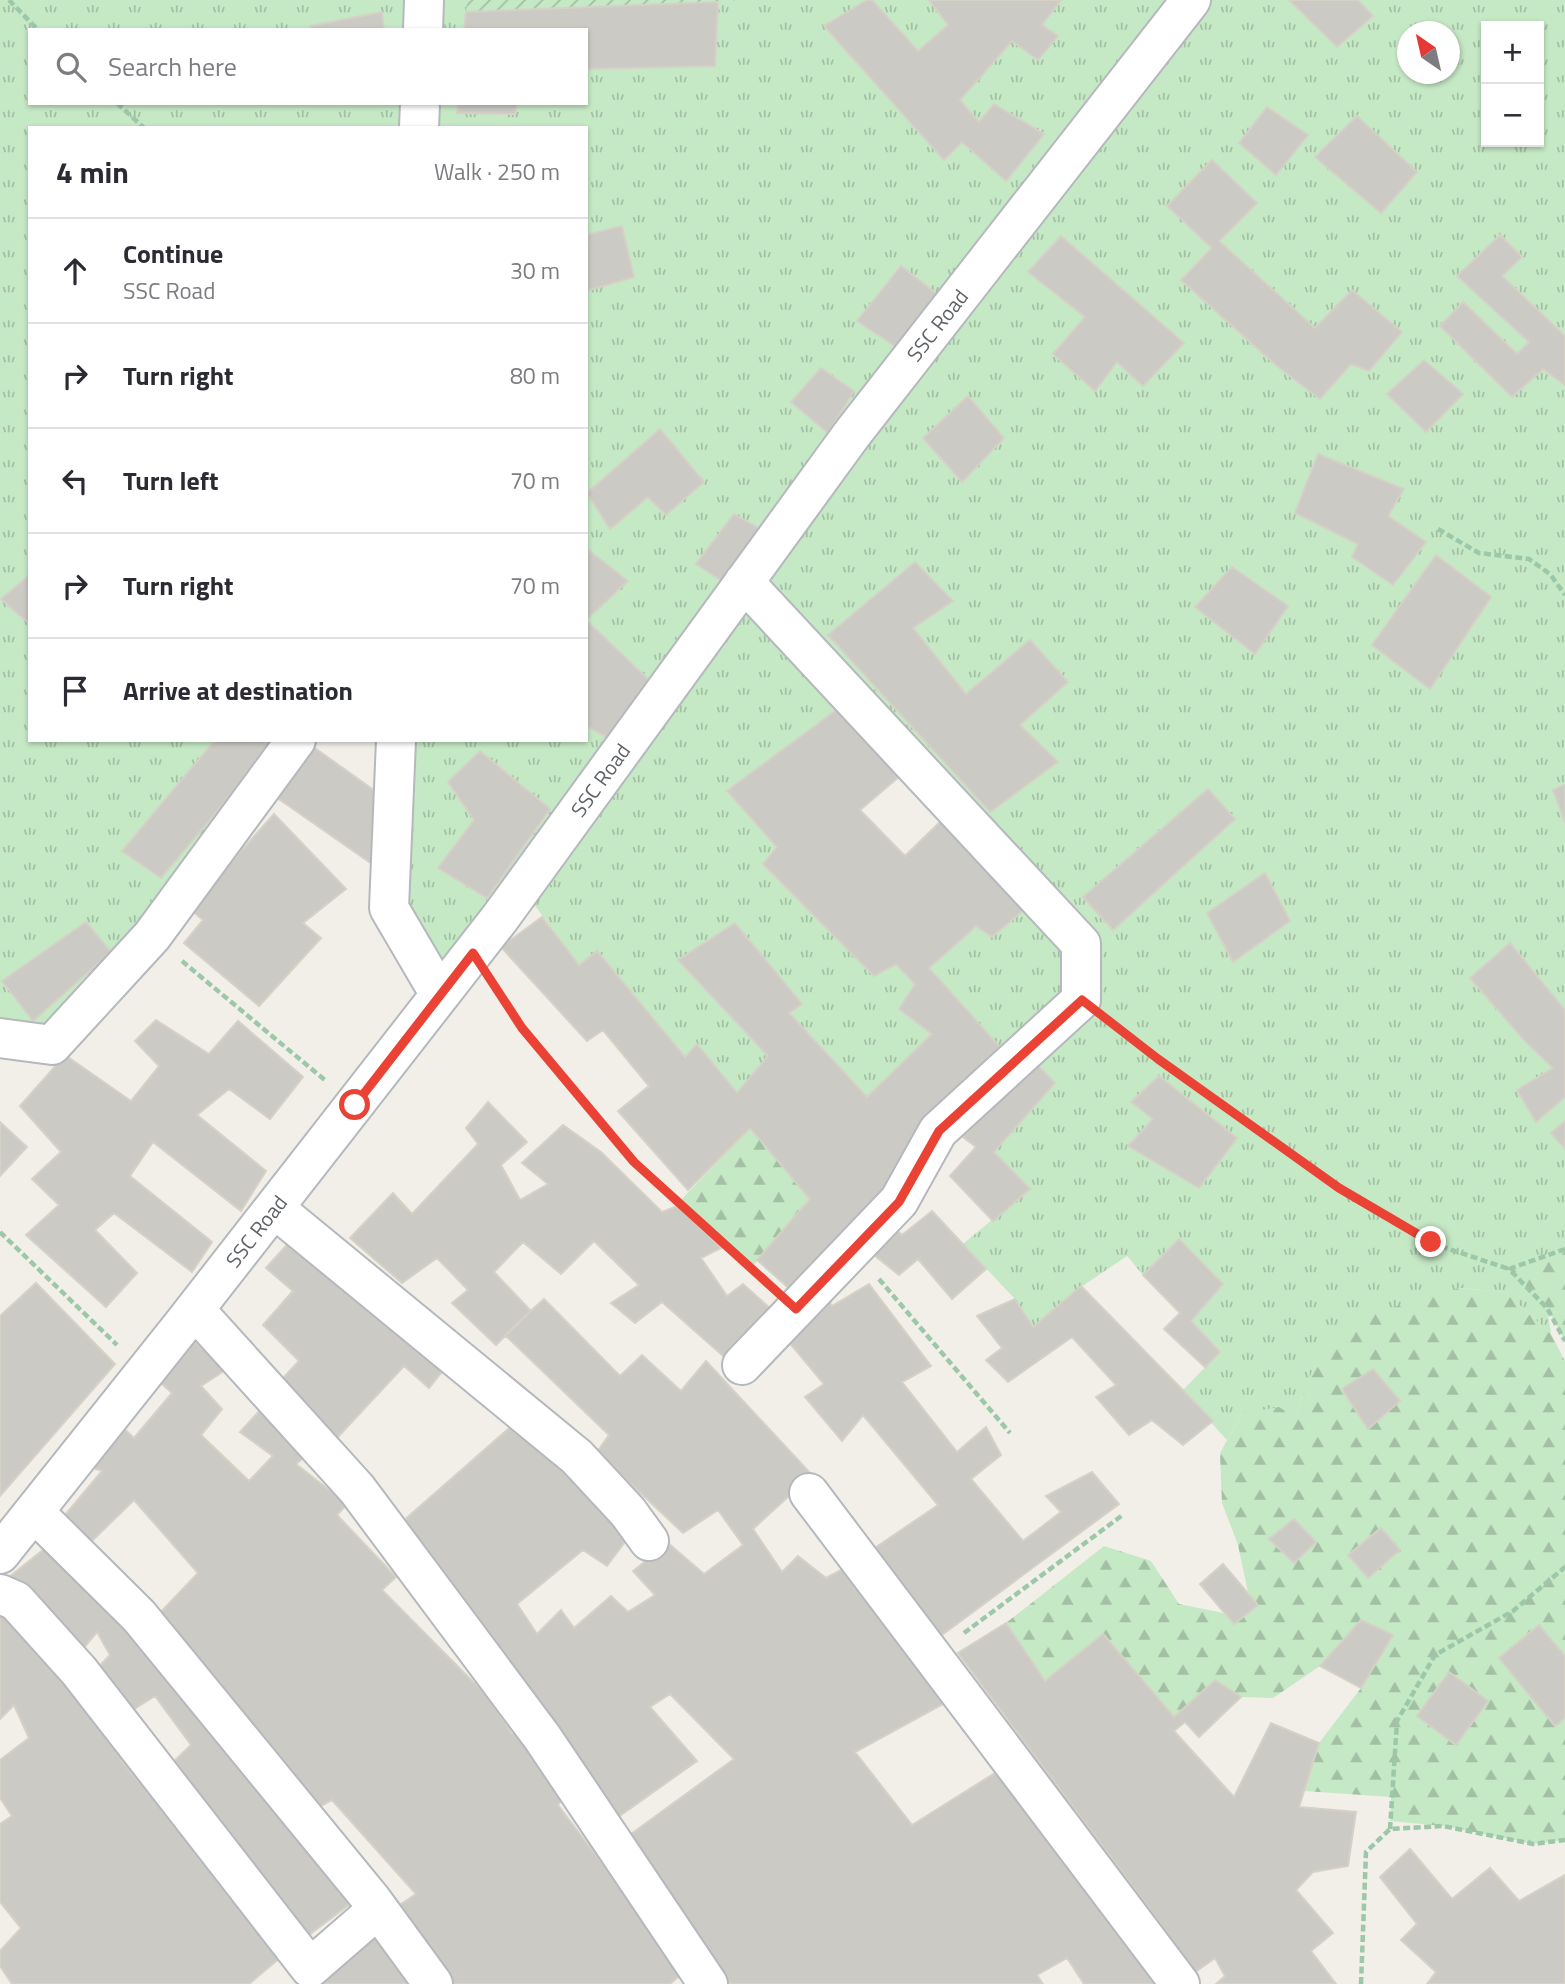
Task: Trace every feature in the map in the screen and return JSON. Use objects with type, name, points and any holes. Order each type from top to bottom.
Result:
[{"type":"street","points":[[423,28],[424,0]]},
{"type":"street","name":"SSC Road","points":[[0,1554],[195,1310],[473,953],[852,434],[1191,0]]},
{"type":"street","points":[[419,126],[420,105]]},
{"type":"street","points":[[742,1365],[899,1202],[939,1131],[1082,1000],[1081,944],[744,582]]},
{"type":"street","points":[[0,1038],[51,1045],[152,936],[295,742]]},
{"type":"street","points":[[396,742],[389,908],[440,996]]},
{"type":"street","points":[[274,1208],[577,1457],[628,1512],[649,1541]]},
{"type":"street","points":[[195,1310],[357,1489],[542,1737],[708,1984]]},
{"type":"street","points":[[809,1493],[1180,1984]]},
{"type":"street","points":[[34,1512],[139,1616],[378,1909],[433,1984]]},
{"type":"street","points":[[0,1594],[16,1601],[79,1671],[300,1976],[378,1909]]},
{"type":"path","points":[[9,0],[36,28]]},
{"type":"path","points":[[119,105],[142,126]]},
{"type":"path","points":[[1437,529],[1479,553],[1529,559],[1550,574],[1565,595]]},
{"type":"path","points":[[152,936],[355,1105]]},
{"type":"path","points":[[473,953],[522,1028],[634,1162],[796,1309]]},
{"type":"path","points":[[1082,1000],[1158,1059],[1339,1188],[1431,1242],[1509,1269],[1547,1308],[1565,1341]]},
{"type":"path","points":[[0,1232],[145,1372]]},
{"type":"path","points":[[853,1250],[1010,1433]]},
{"type":"path","points":[[1509,1269],[1565,1250]]},
{"type":"path","points":[[933,1656],[1124,1514]]},
{"type":"path","points":[[1390,1829],[1397,1721],[1435,1655],[1513,1612],[1565,1567]]},
{"type":"path","points":[[1361,1984],[1366,1852],[1390,1829],[1443,1826],[1533,1844],[1565,1840]]},
{"type":"green space","points":[[0,0],[1565,0],[1565,1249],[1510,1269],[1547,1308],[1551,1334],[1505,1292],[1459,1288],[1317,1359],[1295,1417],[1242,1413],[1227,1440],[1182,1391],[1220,1352],[1191,1321],[1223,1284],[1180,1239],[1143,1275],[1127,1256],[1081,1287],[1033,1327],[1015,1299],[963,1244],[1029,1189],[994,1152],[1055,1082],[1033,1060],[1007,1055],[929,968],[976,926],[1037,897],[839,708],[727,792],[777,847],[764,865],[874,976],[896,964],[915,984],[899,1009],[932,1034],[867,1097],[789,1013],[802,1004],[735,923],[678,960],[768,1056],[737,1093],[698,1044],[685,1057],[597,951],[579,965],[522,888],[440,995],[389,908],[396,742],[588,742],[588,126],[28,126],[28,742],[294,742],[52,1045],[0,1038]]},
{"type":"green space","points":[[467,0],[739,0],[466,12]]},
{"type":"green space","points":[[750,1128],[810,1199],[751,1268],[679,1202]]},
{"type":"green space","points":[[1565,1249],[1565,1341],[1547,1308],[1509,1269]]},
{"type":"green space","points":[[1459,1288],[1505,1292],[1551,1334],[1565,1361],[1565,1840],[1533,1844],[1443,1826],[1390,1821],[1391,1797],[1304,1791],[1319,1743],[1361,1688],[1393,1635],[1362,1620],[1320,1666],[1273,1698],[1241,1697],[1214,1680],[1174,1717],[1103,1634],[1045,1681],[1006,1623],[1104,1546],[1151,1561],[1179,1604],[1223,1613],[1234,1624],[1258,1605],[1248,1592],[1238,1545],[1222,1503],[1220,1453],[1242,1413],[1279,1407],[1295,1417],[1319,1353],[1377,1312]]},
{"type":"building","points":[[867,0],[872,0],[918,51],[948,25],[929,0],[1061,0],[1042,25],[1058,36],[1038,60],[1012,41],[960,100],[979,122],[994,104],[1044,134],[1006,181],[962,142],[944,160],[824,26]]},
{"type":"building","points":[[1289,0],[1358,0],[1373,16],[1337,47]]},
{"type":"building","points":[[718,2],[715,66],[588,69],[588,28],[464,28],[466,12]]},
{"type":"building","points":[[382,12],[384,28],[310,28]]},
{"type":"building","points":[[458,105],[517,105],[515,114],[457,113]]},
{"type":"building","points":[[1267,107],[1308,135],[1276,175],[1239,143]]},
{"type":"building","points":[[1357,116],[1417,172],[1381,213],[1315,157]]},
{"type":"building","points":[[1212,160],[1257,203],[1219,241],[1315,328],[1352,290],[1402,332],[1369,371],[1351,364],[1320,399],[1278,367],[1181,280],[1212,248],[1167,206]]},
{"type":"building","points":[[622,226],[634,277],[588,290],[588,234]]},
{"type":"building","points":[[1500,235],[1522,257],[1502,276],[1565,336],[1565,385],[1543,369],[1512,397],[1440,326],[1463,302],[1517,354],[1529,342],[1457,276]]},
{"type":"building","points":[[1061,236],[1184,343],[1143,386],[1117,362],[1095,391],[1053,354],[1085,317],[1028,272]]},
{"type":"building","points":[[901,266],[941,297],[902,351],[857,321]]},
{"type":"building","points":[[1424,360],[1463,394],[1426,432],[1387,394]]},
{"type":"building","points":[[821,368],[854,391],[828,433],[791,402]]},
{"type":"building","points":[[968,396],[1004,438],[962,482],[923,438]]},
{"type":"building","points":[[660,429],[704,482],[666,515],[648,497],[610,529],[588,492]]},
{"type":"building","points":[[1318,454],[1404,489],[1388,516],[1426,542],[1393,585],[1352,557],[1358,544],[1295,513]]},
{"type":"building","points":[[734,514],[762,530],[725,583],[696,564]]},
{"type":"building","points":[[588,550],[628,581],[588,618]]},
{"type":"building","points":[[1436,555],[1491,597],[1430,689],[1372,645]]},
{"type":"building","points":[[915,562],[953,601],[913,628],[966,694],[1030,640],[1068,682],[1020,725],[1058,762],[990,812],[828,635]]},
{"type":"building","points":[[1232,567],[1288,606],[1255,654],[1195,607]]},
{"type":"building","points":[[28,577],[27,622],[1,599]]},
{"type":"building","points":[[588,622],[649,680],[608,738],[588,727]]},
{"type":"building","points":[[839,708],[900,776],[860,810],[905,856],[942,820],[1026,908],[992,937],[976,926],[929,968],[1007,1055],[792,1291],[757,1260],[810,1199],[750,1128],[688,1190],[618,1111],[649,1086],[603,1030],[587,1041],[501,947],[542,917],[579,965],[597,951],[685,1057],[697,1044],[737,1093],[768,1056],[678,960],[735,923],[802,1004],[789,1013],[867,1097],[932,1034],[899,1009],[915,984],[896,964],[874,976],[763,864],[777,847],[727,791]]},
{"type":"building","points":[[213,742],[275,742],[161,878],[122,851]]},
{"type":"building","points":[[312,746],[382,796],[372,864],[276,797]]},
{"type":"building","points":[[480,751],[550,809],[487,898],[438,868],[474,820],[448,782]]},
{"type":"building","points":[[1565,784],[1565,823],[1553,790]]},
{"type":"building","points":[[1208,789],[1235,819],[1113,930],[1083,897]]},
{"type":"building","points":[[274,814],[346,889],[303,923],[321,938],[259,1006],[184,943],[203,920],[190,909]]},
{"type":"building","points":[[1265,873],[1290,921],[1233,962],[1207,913]]},
{"type":"building","points":[[86,922],[111,952],[33,1021],[2,981]]},
{"type":"building","points":[[1510,943],[1565,1010],[1565,1097],[1536,1122],[1517,1090],[1553,1068],[1524,1040],[1470,978]]},
{"type":"building","points":[[156,1020],[209,1054],[238,1021],[303,1077],[270,1119],[229,1089],[197,1115],[266,1171],[241,1211],[153,1142],[130,1176],[212,1242],[192,1272],[114,1213],[95,1230],[137,1273],[106,1307],[26,1235],[59,1205],[32,1179],[61,1152],[20,1106],[65,1055],[131,1101],[159,1066],[135,1041]]},
{"type":"building","points":[[1033,1060],[1055,1083],[994,1152],[1030,1189],[993,1221],[950,1176],[976,1147],[963,1137]]},
{"type":"building","points":[[1159,1076],[1237,1138],[1199,1188],[1128,1146],[1153,1119],[1131,1102]]},
{"type":"building","points":[[488,1102],[527,1142],[501,1165],[520,1200],[548,1184],[522,1163],[563,1125],[601,1152],[662,1212],[678,1206],[721,1248],[701,1258],[727,1296],[743,1284],[782,1319],[731,1363],[662,1302],[635,1323],[611,1303],[639,1285],[594,1241],[561,1274],[523,1242],[494,1272],[531,1311],[496,1345],[452,1303],[468,1290],[437,1258],[402,1283],[350,1238],[393,1193],[412,1214],[478,1144],[466,1128]]},
{"type":"building","points":[[1565,1121],[1565,1149],[1551,1133]]},
{"type":"building","points":[[0,1122],[27,1147],[0,1176]]},
{"type":"building","points":[[932,1211],[986,1269],[952,1299],[918,1259],[899,1275],[869,1251],[893,1227],[902,1235]]},
{"type":"building","points":[[295,1236],[449,1363],[429,1388],[404,1366],[337,1438],[283,1378],[299,1361],[263,1325],[293,1291],[266,1268]]},
{"type":"building","points":[[1179,1239],[1223,1284],[1191,1321],[1220,1352],[1205,1367],[1164,1329],[1180,1313],[1143,1275]]},
{"type":"building","points":[[36,1283],[115,1364],[0,1496],[0,1316]]},
{"type":"building","points":[[869,1284],[931,1366],[902,1382],[957,1452],[986,1427],[1001,1455],[971,1479],[1023,1541],[1061,1512],[1046,1496],[1092,1472],[1119,1504],[935,1640],[869,1552],[938,1505],[863,1415],[842,1441],[805,1397],[824,1384],[782,1334],[827,1297],[832,1306]]},
{"type":"building","points":[[1081,1286],[1213,1421],[1183,1445],[1152,1420],[1129,1435],[1096,1397],[1116,1385],[1072,1337],[1008,1382],[986,1360],[1002,1348],[977,1316],[1015,1299],[1033,1327]]},
{"type":"building","points":[[544,1299],[620,1376],[642,1355],[681,1391],[706,1361],[812,1475],[753,1529],[782,1572],[798,1556],[826,1578],[843,1569],[945,1703],[855,1752],[912,1825],[1003,1768],[1164,1984],[1084,1984],[1067,1958],[1037,1975],[1043,1984],[731,1984],[627,1837],[734,1759],[670,1694],[650,1707],[697,1761],[611,1822],[401,1523],[515,1423],[630,1535],[607,1566],[583,1550],[517,1604],[537,1634],[561,1610],[574,1628],[611,1596],[628,1612],[655,1595],[633,1571],[668,1543],[704,1574],[743,1545],[718,1510],[683,1533],[597,1452],[609,1435],[505,1335]]},
{"type":"building","points":[[192,1340],[227,1369],[201,1386],[222,1409],[201,1435],[249,1481],[273,1456],[240,1432],[261,1409],[307,1455],[296,1464],[347,1504],[337,1515],[396,1577],[382,1590],[487,1696],[512,1734],[523,1732],[564,1796],[558,1805],[684,1972],[670,1984],[451,1984],[395,1908],[416,1894],[332,1800],[315,1809],[156,1617],[198,1573],[134,1500],[89,1544],[59,1522],[102,1471],[89,1466],[122,1427],[134,1438],[172,1393],[161,1383]]},
{"type":"building","points":[[1373,1369],[1400,1401],[1368,1429],[1342,1389]]},
{"type":"building","points":[[1294,1519],[1316,1542],[1294,1563],[1269,1539]]},
{"type":"building","points":[[1381,1528],[1400,1550],[1368,1578],[1348,1555]]},
{"type":"building","points":[[53,1542],[359,1897],[301,1941],[168,1767],[191,1745],[155,1696],[128,1713],[91,1675],[110,1655],[97,1632],[77,1656],[4,1581]]},
{"type":"building","points":[[1223,1564],[1258,1605],[1234,1624],[1200,1584]]},
{"type":"building","points":[[4,1608],[131,1753],[121,1760],[139,1782],[149,1777],[287,1952],[249,1984],[12,1984],[0,1966],[0,1951],[21,1928],[0,1902],[0,1824],[12,1816],[0,1798],[0,1760],[29,1738],[14,1705],[0,1719],[0,1613]]},
{"type":"building","points":[[1361,1620],[1393,1635],[1361,1688],[1320,1666]]},
{"type":"building","points":[[1006,1623],[1045,1681],[1103,1634],[1174,1717],[1215,1680],[1241,1697],[1199,1737],[1185,1722],[1174,1731],[1234,1797],[1271,1723],[1319,1743],[1299,1807],[1356,1812],[1348,1866],[1313,1872],[1296,1890],[1333,1933],[1311,1951],[1336,1984],[1216,1984],[1225,1976],[1215,1958],[1194,1973],[1163,1927],[958,1653]]},
{"type":"building","points":[[1539,1625],[1565,1656],[1565,1718],[1555,1726],[1499,1658]]},
{"type":"building","points":[[1449,1672],[1488,1701],[1456,1745],[1417,1716]]},
{"type":"building","points":[[1410,1849],[1452,1899],[1490,1868],[1519,1901],[1565,1875],[1565,1984],[1427,1984],[1436,1972],[1401,1940],[1417,1924],[1380,1877]]},
{"type":"building","points":[[381,1931],[420,1984],[318,1984]]},
{"type":"route","points":[[355,1105],[473,953],[522,1028],[634,1162],[796,1309],[899,1202],[939,1131],[1082,1000],[1158,1059],[1339,1188],[1431,1242]]}]
